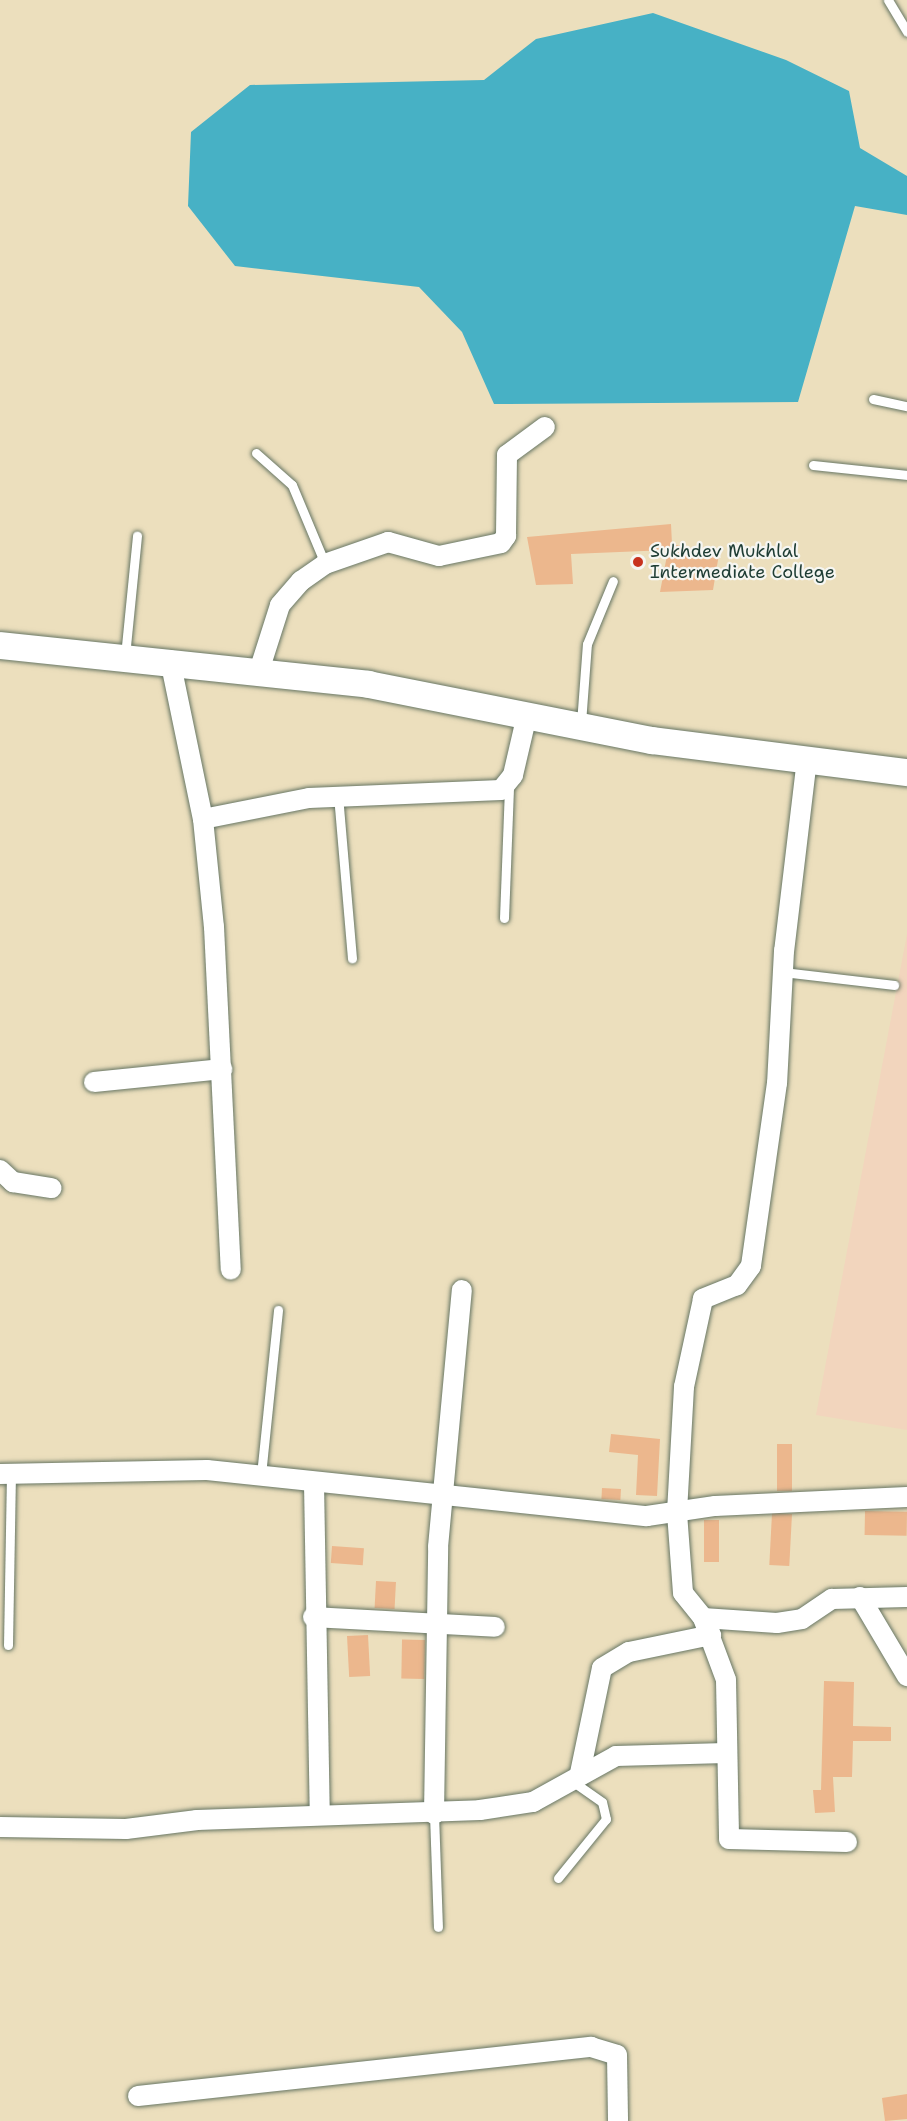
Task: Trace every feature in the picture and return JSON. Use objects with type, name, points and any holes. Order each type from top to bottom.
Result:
[{"type":"main road","points":[[0,645],[170,660],[406,689],[581,728],[907,772]]},
{"type":"street","points":[[259,671],[280,606],[301,581],[325,564],[388,542],[439,556],[501,543],[506,536],[503,464],[514,447],[545,427]]},
{"type":"street","points":[[170,660],[203,819],[222,1069],[231,1270]]},
{"type":"street","points":[[203,819],[338,795],[490,792],[509,785],[527,715]]},
{"type":"street","points":[[807,759],[783,972],[777,1083],[751,1266],[746,1278],[703,1299],[698,1310],[681,1408],[677,1513],[683,1593],[707,1627],[726,1680],[729,1839],[847,1842]]},
{"type":"street","points":[[94,1082],[222,1069]]},
{"type":"street","points":[[0,1170],[13,1182],[52,1188]]},
{"type":"street","points":[[434,1814],[439,1625],[438,1547],[447,1496],[462,1290]]},
{"type":"street","points":[[5,1474],[174,1469],[261,1475],[314,1483],[647,1516],[731,1504],[907,1497]]},
{"type":"street","points":[[314,1483],[313,1617],[320,1814]]},
{"type":"street","points":[[860,1597],[907,1676]]},
{"type":"street","points":[[575,1776],[602,1668],[629,1652],[707,1627],[789,1622],[832,1599],[907,1597]]},
{"type":"street","points":[[313,1617],[495,1627]]},
{"type":"street","points":[[0,1827],[126,1828],[320,1814],[434,1814],[532,1802],[575,1776],[616,1756],[726,1753]]},
{"type":"street","points":[[138,2096],[591,2047],[617,2055],[618,2121]]},
{"type":"lane","points":[[888,0],[907,32]]},
{"type":"lane","points":[[873,399],[907,406]]},
{"type":"lane","points":[[256,453],[292,485],[325,564]]},
{"type":"lane","points":[[813,465],[907,474]]},
{"type":"lane","points":[[125,656],[137,536]]},
{"type":"lane","points":[[581,728],[587,644],[613,581]]},
{"type":"lane","points":[[504,918],[509,785]]},
{"type":"lane","points":[[338,795],[352,958]]},
{"type":"lane","points":[[783,972],[894,985]]},
{"type":"lane","points":[[261,1475],[278,1310]]},
{"type":"lane","points":[[5,1474],[8,1645]]},
{"type":"lane","points":[[558,1878],[606,1819],[602,1802],[575,1776]]},
{"type":"lane","points":[[434,1814],[438,1927]]},
{"type":"shaded area","points":[[907,934],[907,1430],[816,1415]]},
{"type":"water","points":[[653,13],[786,60],[849,91],[860,148],[907,176],[907,215],[855,206],[798,402],[494,404],[462,332],[419,287],[235,266],[188,206],[191,132],[250,85],[484,80],[536,39]]},
{"type":"building","name":"Sukhdev Mukhlal Intermediate College","points":[[671,524],[672,544],[719,554],[713,590],[660,592],[668,550],[571,554],[573,584],[536,585],[527,537]]},
{"type":"building","points":[[611,1434],[660,1439],[657,1496],[636,1495],[638,1455],[609,1452]]},
{"type":"building","points":[[777,1444],[792,1444],[792,1491],[777,1491]]},
{"type":"building","points":[[602,1488],[621,1489],[620,1500],[601,1499]]},
{"type":"building","points":[[865,1511],[907,1512],[907,1536],[865,1535]]},
{"type":"building","points":[[772,1513],[792,1514],[789,1566],[769,1565]]},
{"type":"building","points":[[704,1520],[719,1520],[719,1562],[704,1562]]},
{"type":"building","points":[[332,1546],[364,1548],[363,1565],[331,1563]]},
{"type":"building","points":[[376,1581],[396,1582],[395,1609],[375,1608]]},
{"type":"building","points":[[368,1635],[370,1676],[349,1677],[347,1636]]},
{"type":"building","points":[[402,1640],[425,1640],[424,1679],[401,1679]]},
{"type":"building","points":[[824,1681],[854,1682],[853,1726],[891,1727],[891,1741],[853,1741],[852,1777],[833,1777],[835,1812],[815,1813],[813,1790],[821,1790]]},
{"type":"building","points":[[907,2094],[907,2119],[885,2121],[882,2098]]},
{"type":"place","name":"Sukhdev Mukhlal Intermediate College","points":[[638,562]]}]
